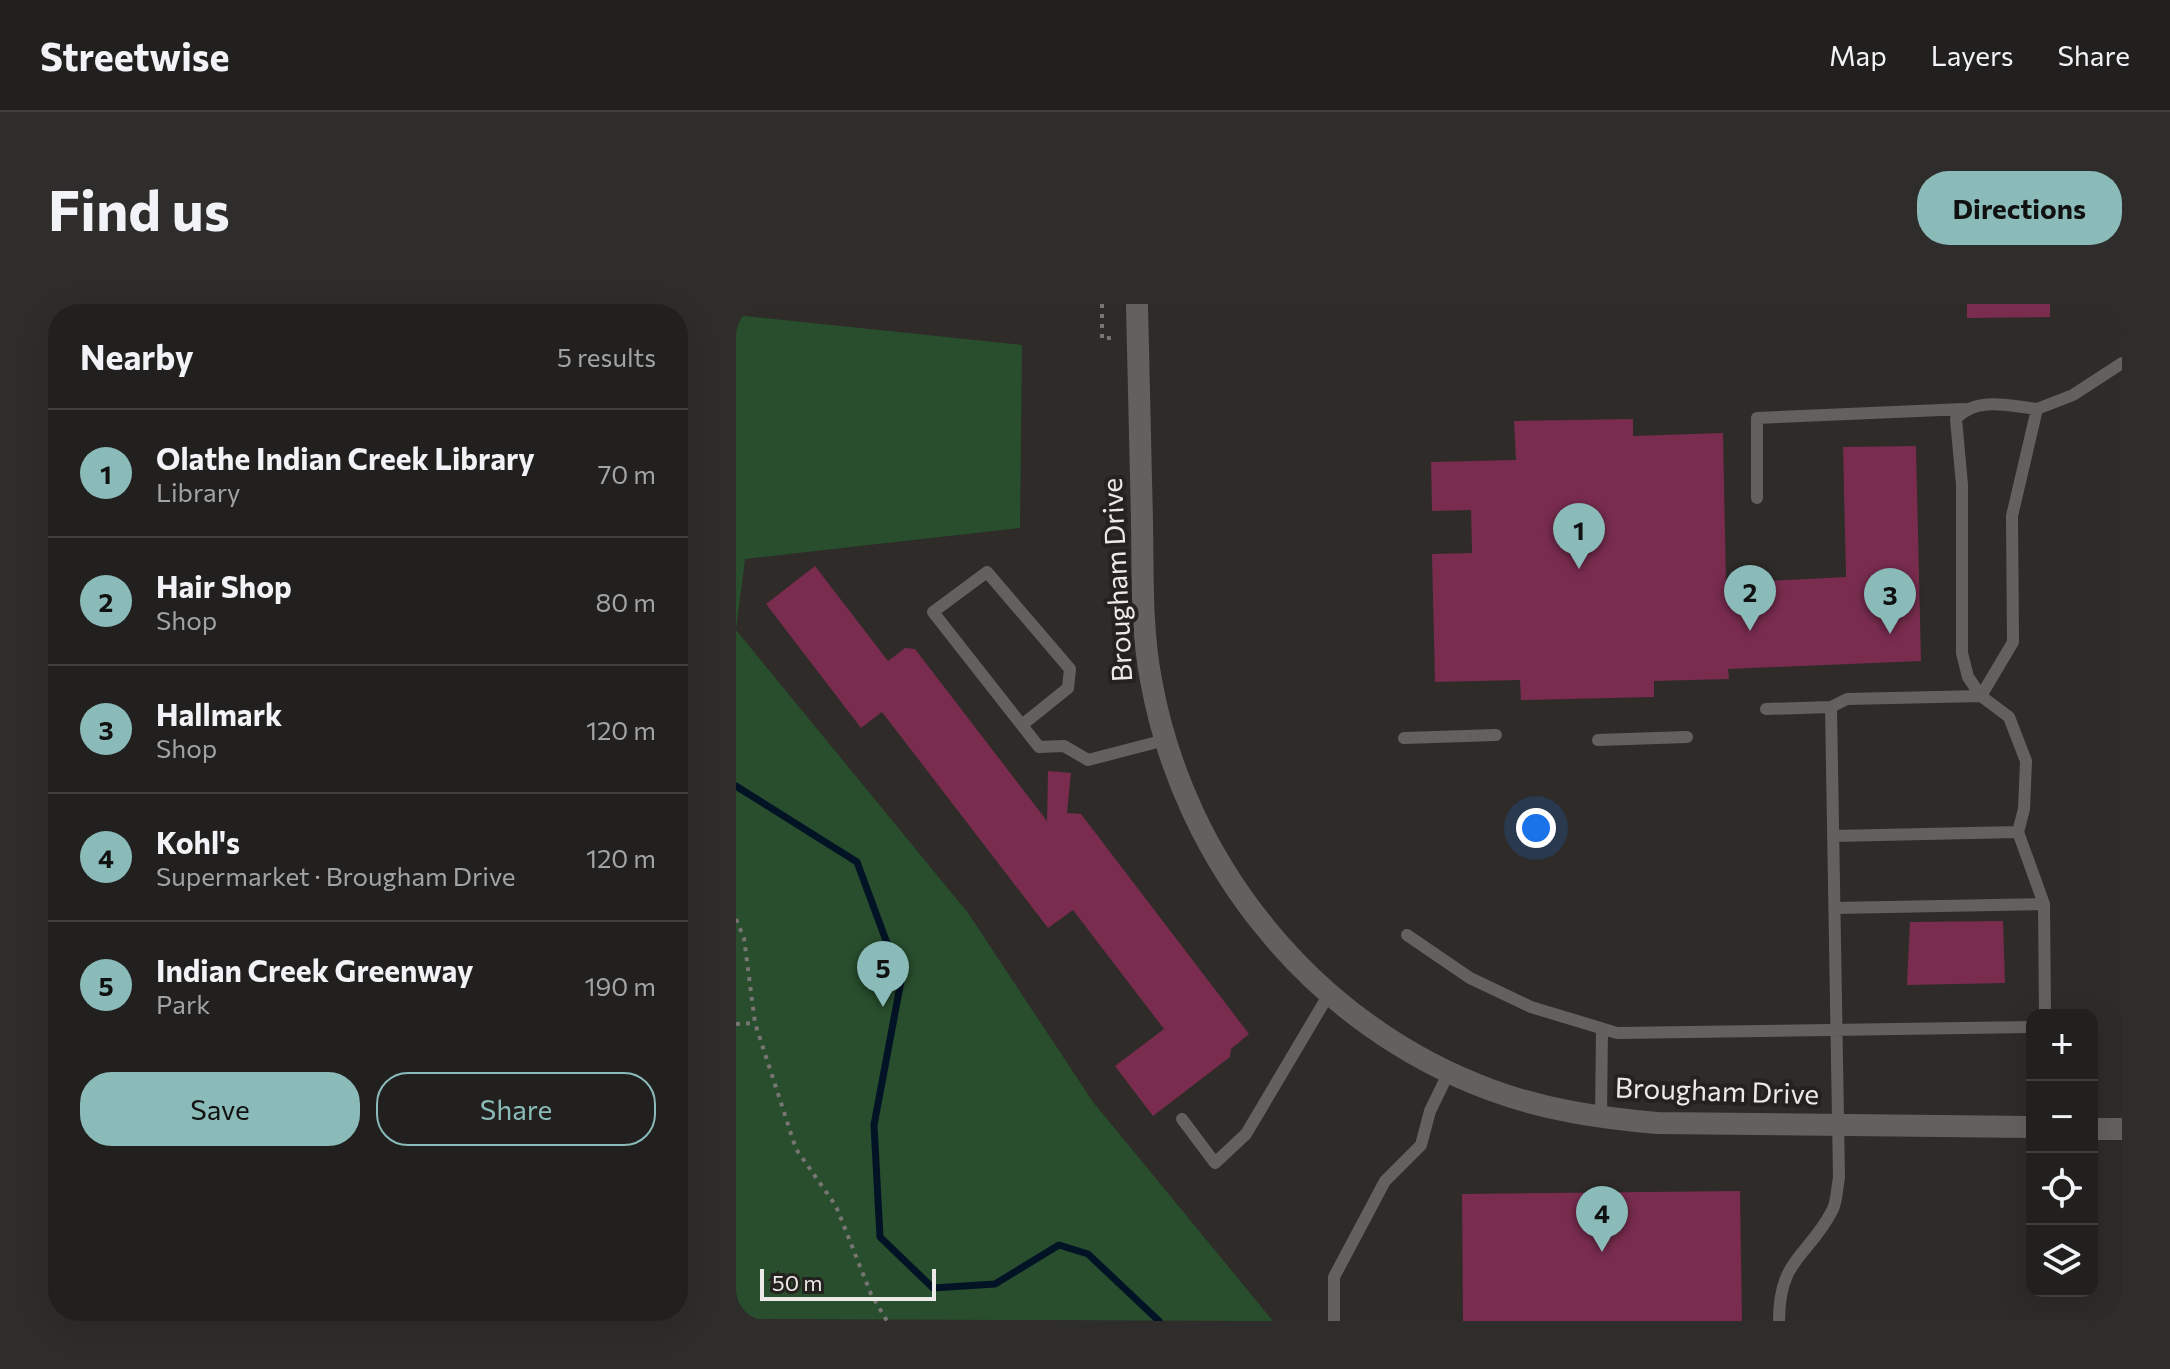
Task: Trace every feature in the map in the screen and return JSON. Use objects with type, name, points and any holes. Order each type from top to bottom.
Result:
[{"type":"street","name":"Brougham Drive","points":[[1137,304],[1144,624],[1150,679],[1165,740],[1204,838],[1233,886],[1285,952],[1329,994],[1369,1026],[1449,1072],[1519,1099],[1601,1118],[1657,1123],[2026,1127]]},
{"type":"street","points":[[2098,1129],[2122,1129]]},
{"type":"lane","points":[[1757,498],[1757,418],[1964,409],[1993,403],[2037,409],[2073,395],[2122,363]]},
{"type":"lane","points":[[1964,409],[1956,419],[1962,485],[1962,653],[1968,677],[1981,696],[2009,717],[2026,761],[2024,809],[2018,832],[2044,904],[2045,1009]]},
{"type":"lane","points":[[1981,696],[2013,642],[2012,516],[2037,409]]},
{"type":"lane","points":[[1022,725],[1068,688],[1070,669],[987,572],[933,612],[1039,747],[1064,746],[1088,760],[1165,740]]},
{"type":"lane","points":[[1766,709],[1831,707],[1847,699],[1981,696]]},
{"type":"lane","points":[[1779,1321],[1781,1284],[1787,1271],[1834,1208],[1839,1178],[1831,707]]},
{"type":"lane","points":[[1404,738],[1496,735]]},
{"type":"lane","points":[[1598,740],[1687,737]]},
{"type":"lane","points":[[1833,836],[2018,832]]},
{"type":"lane","points":[[1835,908],[2044,904]]},
{"type":"lane","points":[[1407,935],[1470,978],[1531,1007],[1617,1033],[2026,1027]]},
{"type":"lane","points":[[1182,1119],[1215,1163],[1246,1134],[1329,994]]},
{"type":"lane","points":[[1601,1118],[1602,1029]]},
{"type":"lane","points":[[1334,1321],[1334,1277],[1385,1181],[1421,1145],[1430,1111],[1449,1072]]},
{"type":"path","points":[[1102,304],[1102,339],[1137,335]]},
{"type":"path","points":[[736,919],[744,938],[755,1023],[796,1149],[836,1206],[871,1294],[887,1321]]},
{"type":"path","points":[[736,1024],[755,1023]]},
{"type":"green space","points":[[736,315],[1022,345],[1020,528],[745,559],[736,630]]},
{"type":"green space","points":[[736,630],[968,913],[1093,1102],[1273,1321],[736,1319]]},
{"type":"building","points":[[1967,304],[2050,304],[2050,317],[1967,318]]},
{"type":"building","points":[[1633,419],[1633,436],[1723,433],[1726,583],[1846,577],[1843,447],[1916,446],[1921,661],[1728,669],[1729,679],[1654,681],[1654,697],[1521,700],[1520,680],[1435,682],[1432,554],[1472,553],[1471,510],[1432,511],[1431,462],[1516,460],[1514,421]]},
{"type":"building","points":[[815,566],[888,661],[905,648],[915,649],[1047,821],[1048,771],[1071,773],[1067,813],[1081,814],[1249,1034],[1231,1049],[1230,1057],[1153,1116],[1115,1066],[1164,1029],[1073,910],[1048,928],[882,712],[861,728],[766,604]]},
{"type":"building","points":[[2003,921],[2005,983],[1907,985],[1910,922]]},
{"type":"building","points":[[1740,1191],[1742,1321],[1463,1321],[1462,1194]]},
{"type":"waterway","points":[[736,786],[857,862],[901,981],[874,1125],[880,1237],[933,1288],[995,1284],[1059,1245],[1088,1254],[1159,1321]]},
{"type":"place","name":"Olathe Indian Creek Library","points":[[1579,569]]},
{"type":"place","name":"Hair Shop","points":[[1750,631]]},
{"type":"place","name":"Hallmark","points":[[1890,634]]},
{"type":"place","name":"Indian Creek Greenway","points":[[883,1007]]},
{"type":"place","name":"Kohl's","points":[[1602,1252]]}]
